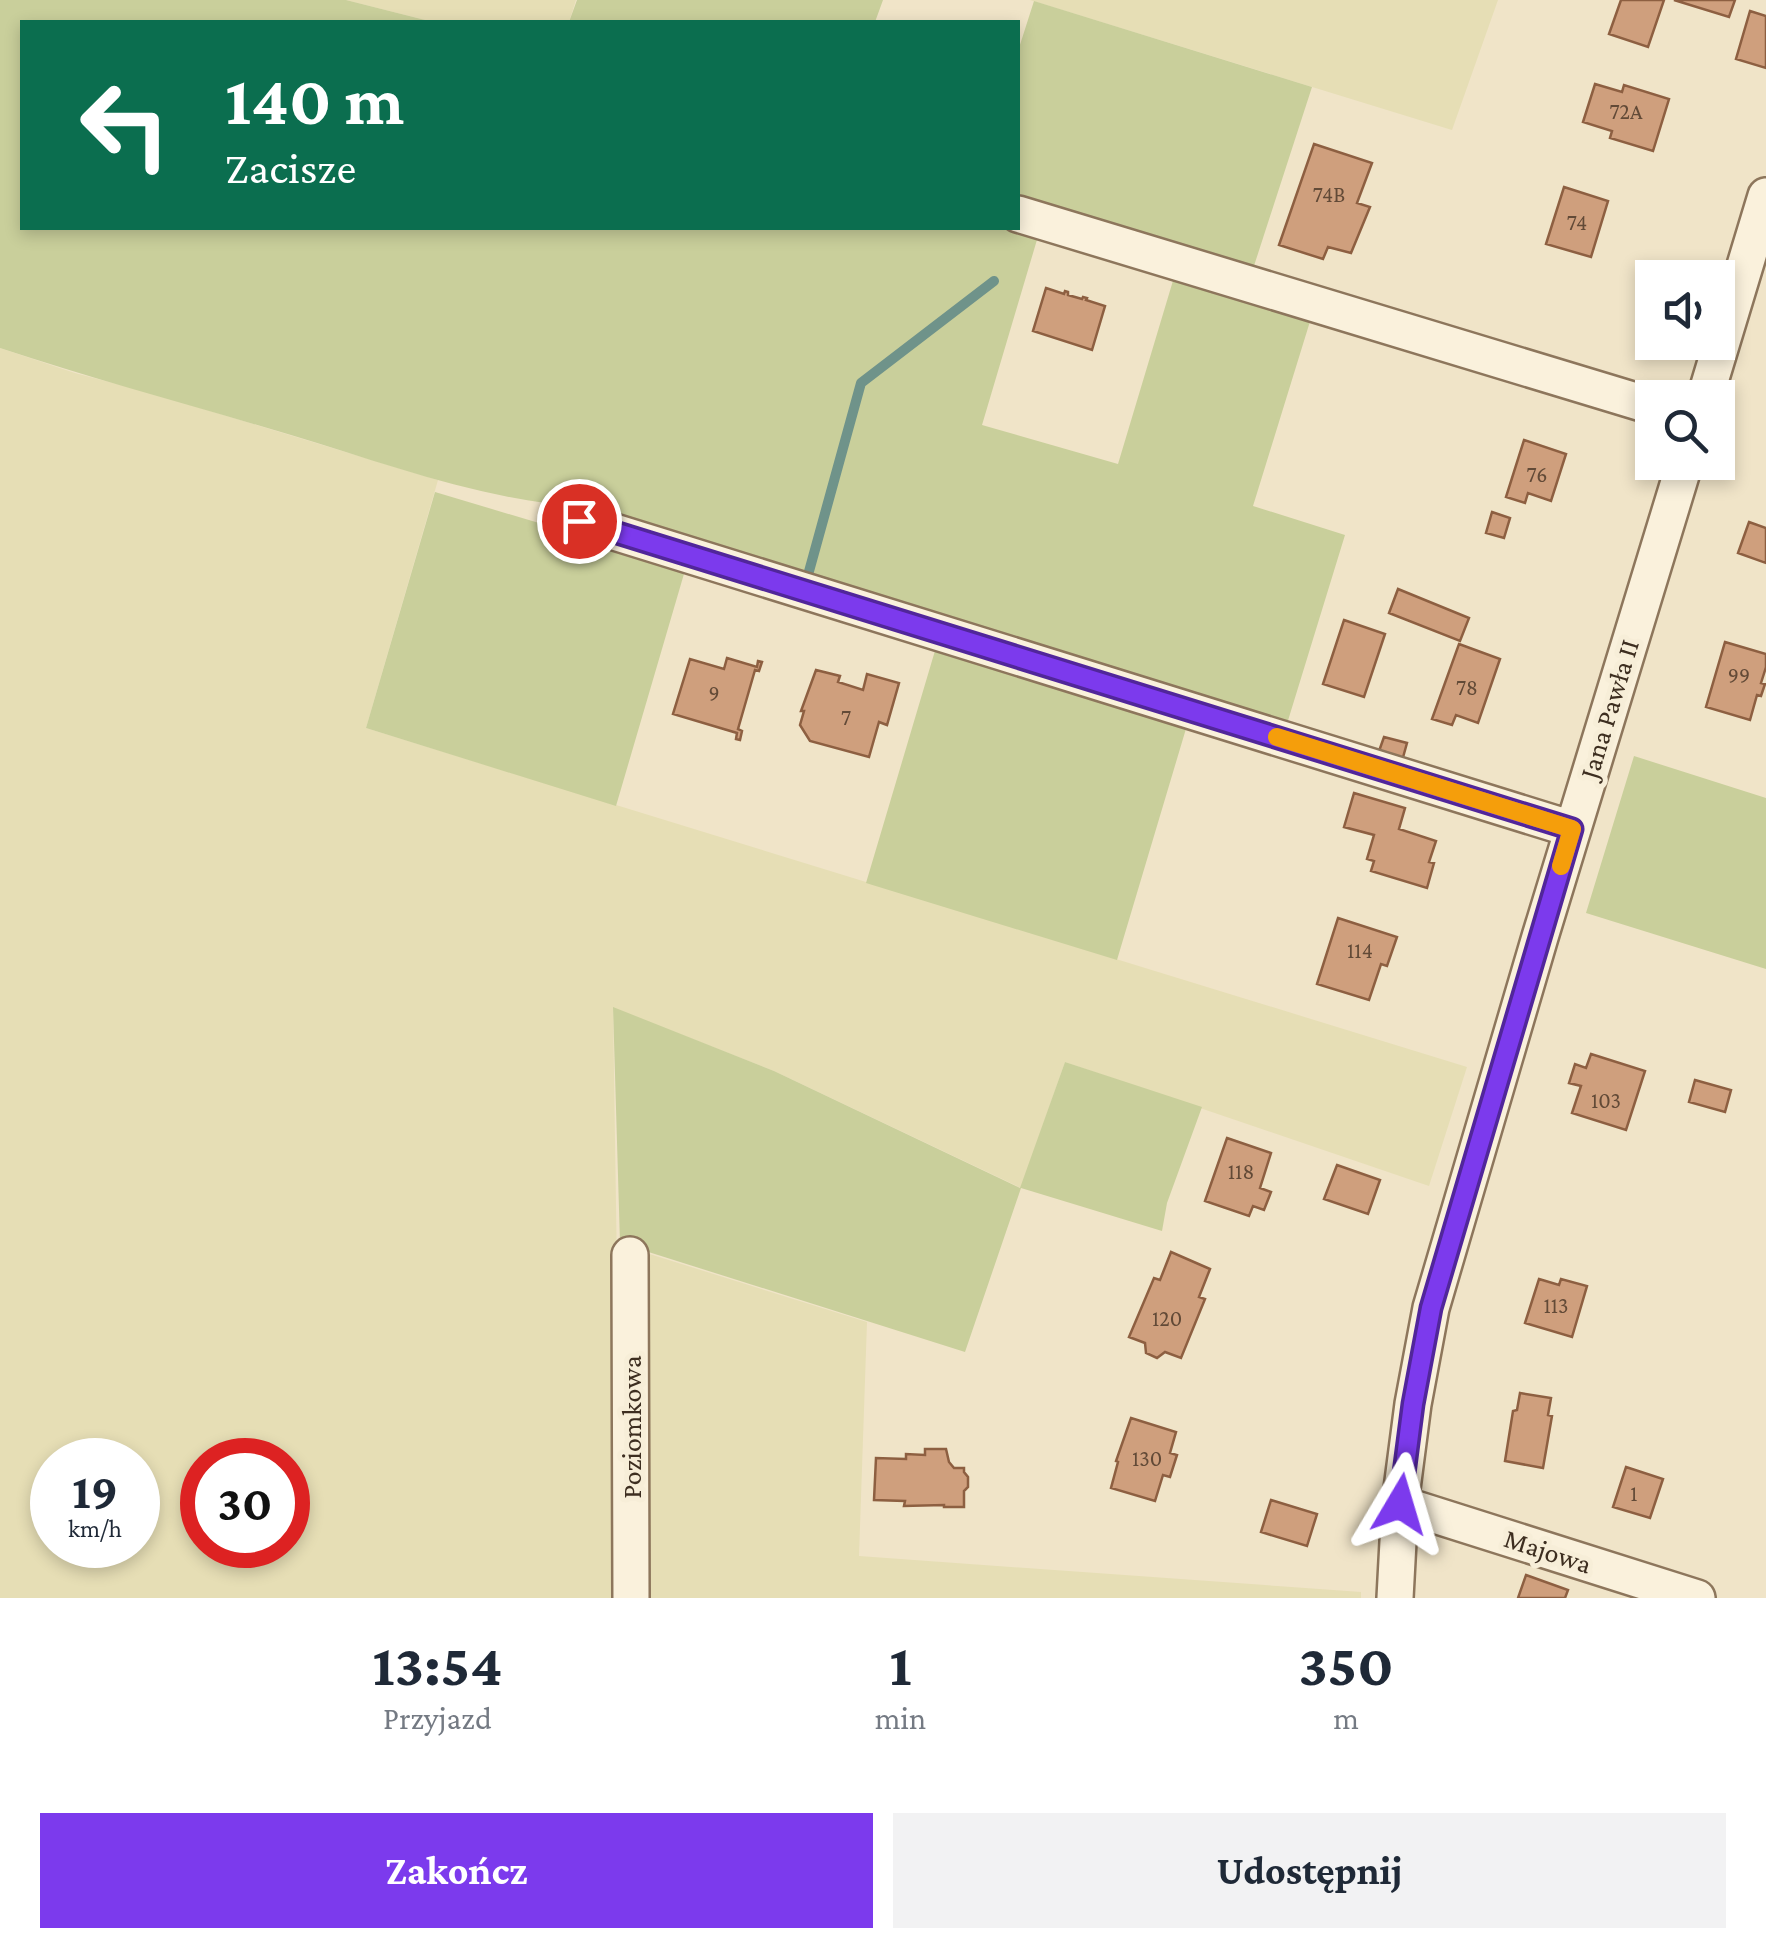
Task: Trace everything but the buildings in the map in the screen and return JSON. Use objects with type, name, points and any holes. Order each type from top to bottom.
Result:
[{"type":"street","points":[[1710,380],[1766,196]]},
{"type":"street","points":[[1020,215],[1635,401]]},
{"type":"street","name":"Jana Pawła II","points":[[1394,1598],[1400,1504],[1431,1308],[1679,480]]},
{"type":"street","points":[[579,521],[1572,829]]},
{"type":"street","name":"Poziomkowa","points":[[630,1256],[631,1598]]},
{"type":"street","name":"Majowa","points":[[1400,1504],[1697,1598]]},
{"type":"shaded area","points":[[346,0],[576,0],[570,20],[425,20]]},
{"type":"shaded area","points":[[1030,0],[1498,0],[1452,130]]},
{"type":"shaded area","points":[[0,348],[438,480],[366,728],[1467,1067],[1429,1186],[1065,1062],[1021,1188],[774,1071],[613,1008],[622,1598],[0,1598]]},
{"type":"shaded area","points":[[640,1251],[867,1322],[859,1556],[1361,1592],[1361,1598],[648,1598]]},
{"type":"green space","points":[[0,0],[346,0],[425,20],[20,20],[20,230],[1020,228],[1039,233],[982,425],[1118,464],[1175,274],[1312,315],[1253,506],[1345,535],[1286,727],[586,507],[511,497],[437,480],[0,348]]},
{"type":"green space","points":[[577,0],[883,0],[876,20],[570,20]]},
{"type":"green space","points":[[1034,1],[1312,87],[1252,272],[1020,202],[1020,45]]},
{"type":"green space","points":[[435,492],[686,567],[616,806],[366,728]]},
{"type":"green space","points":[[937,644],[1188,722],[1117,960],[866,883]]},
{"type":"green space","points":[[1634,756],[1766,798],[1766,969],[1586,913]]},
{"type":"green space","points":[[613,1007],[774,1071],[1020,1188],[1065,1062],[1202,1107],[1167,1203],[1162,1231],[1021,1188],[965,1352],[620,1243]]},
{"type":"waterway","points":[[808,575],[861,383],[994,281]]},
{"type":"slow traffic","points":[[1277,737],[1572,829],[1561,866]]},
{"type":"route","points":[[579,521],[1572,829],[1431,1308],[1400,1504]]}]
